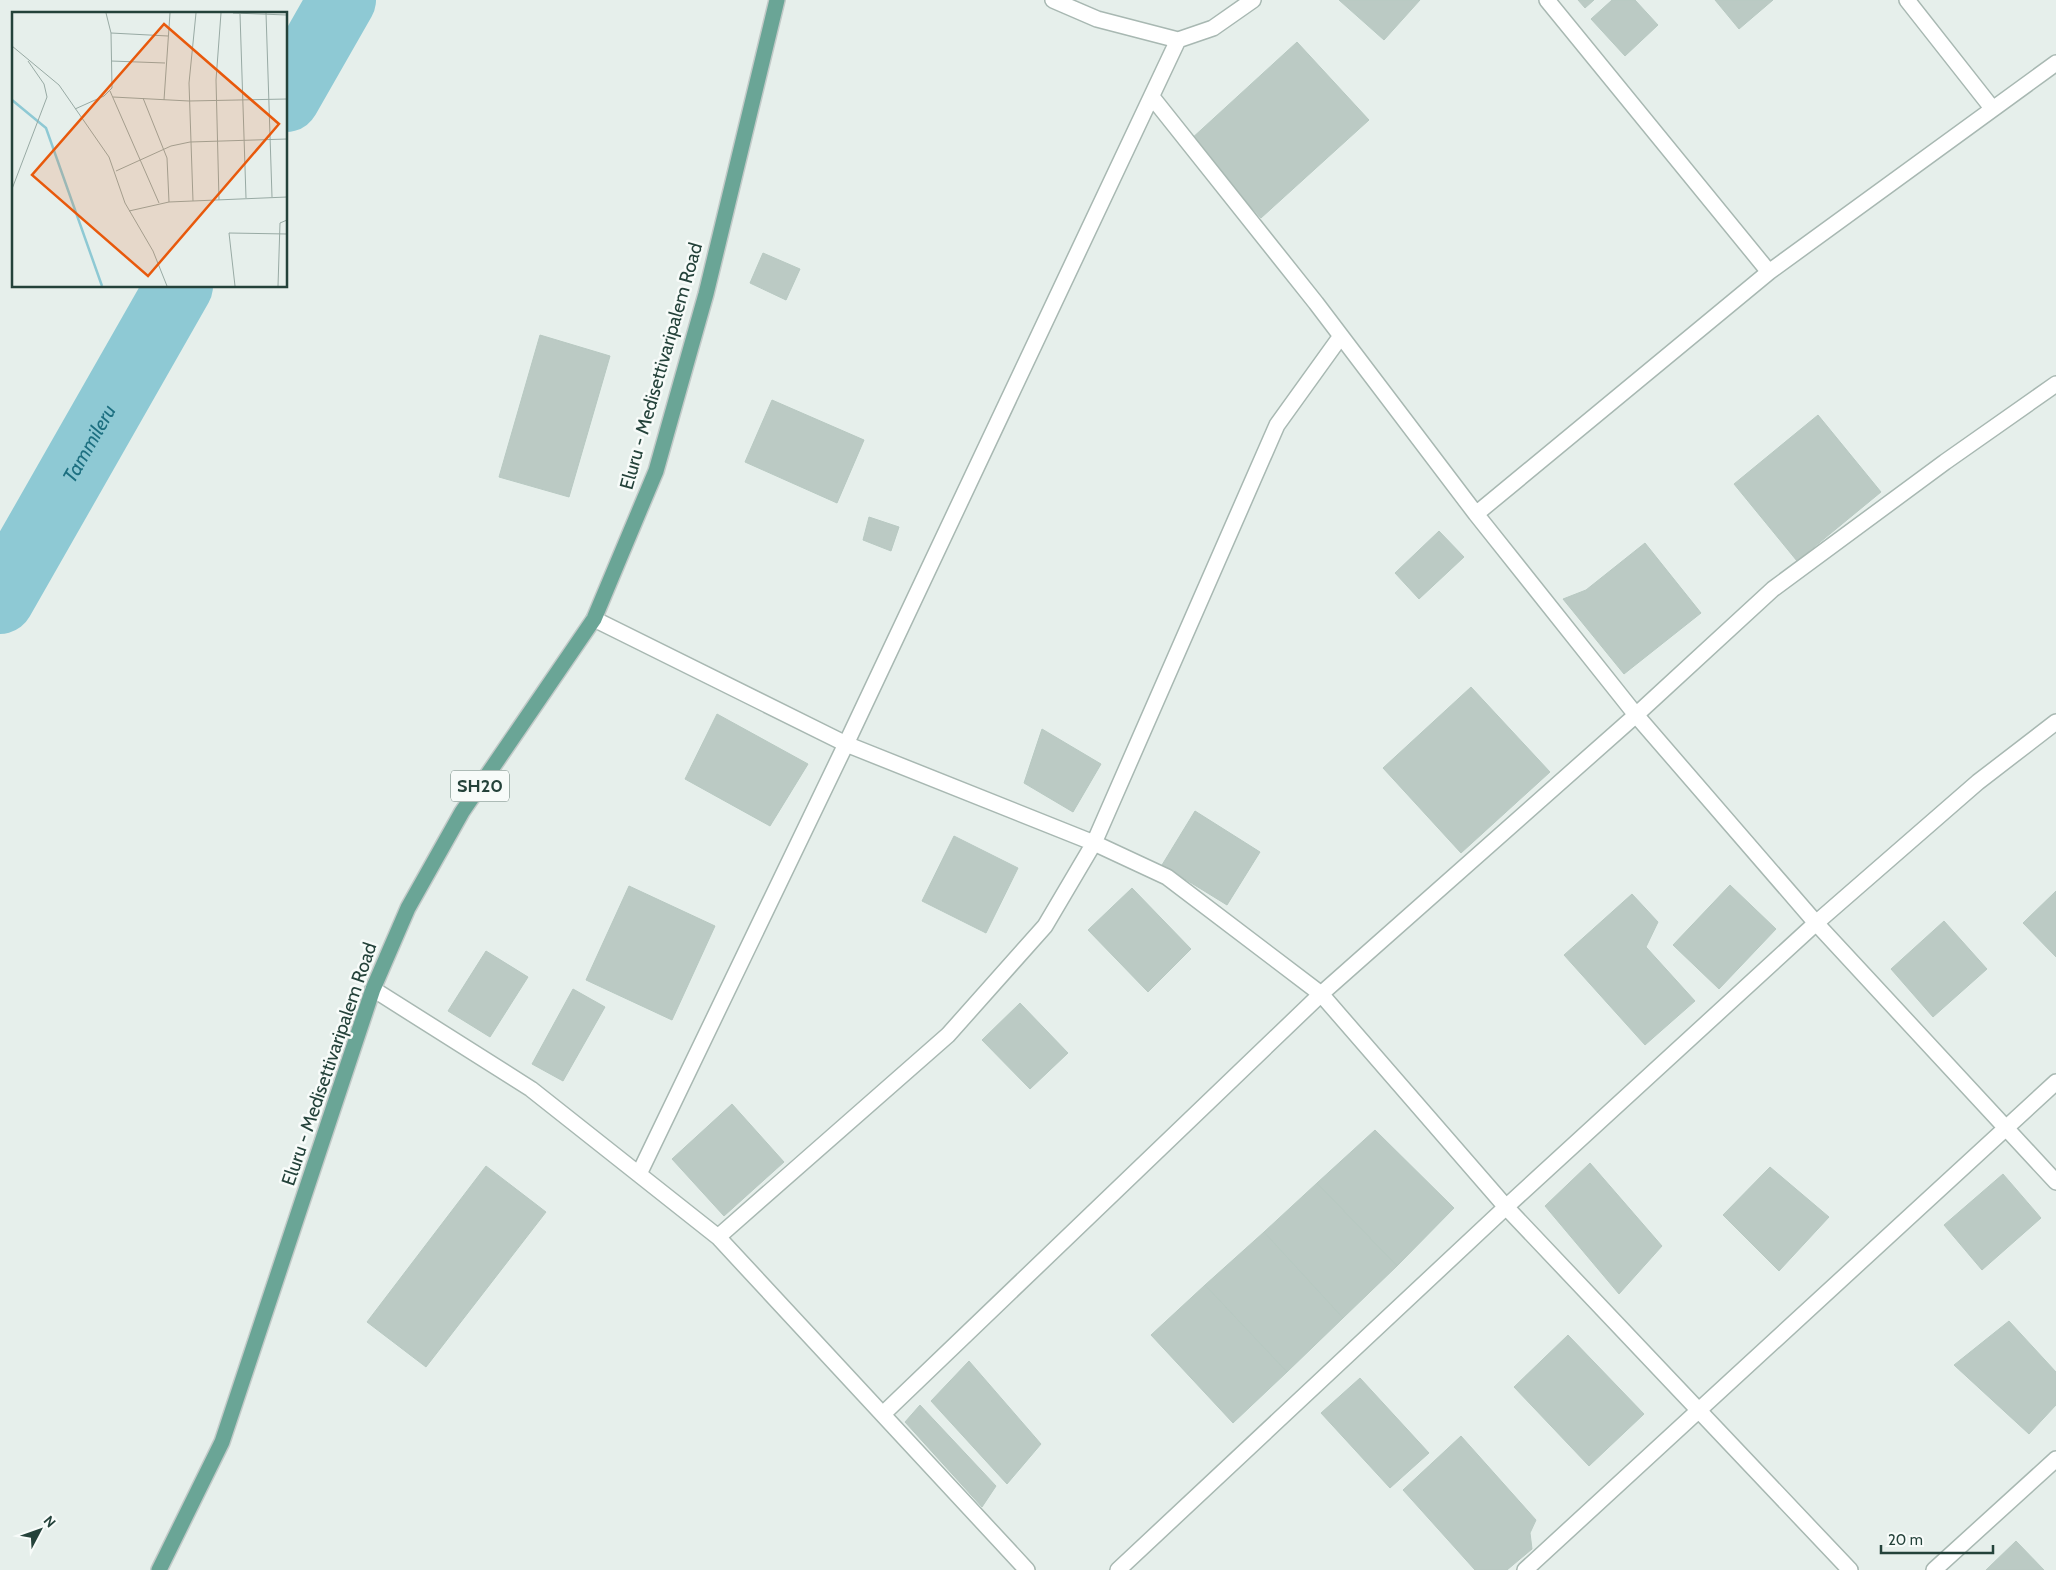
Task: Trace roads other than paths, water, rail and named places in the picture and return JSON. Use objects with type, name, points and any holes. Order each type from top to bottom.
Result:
[{"type":"main road","name":"Eluru - Medisettivaripalem Road","points":[[159,1570],[222,1442],[373,989],[408,908],[462,812],[594,619],[658,462],[706,294],[777,0]]},
{"type":"street","points":[[1053,0],[1097,19],[1178,40],[1213,28],[1253,0]]},
{"type":"street","points":[[1547,0],[1769,272]]},
{"type":"street","points":[[1907,0],[1992,108]]},
{"type":"street","points":[[638,1174],[846,744],[1178,40]]},
{"type":"street","points":[[1476,514],[1769,272],[2056,63]]},
{"type":"street","points":[[1152,97],[1341,336],[1476,514],[1636,716],[1816,923],[2056,1182]]},
{"type":"street","points":[[718,1237],[948,1035],[1045,926],[1094,844],[1277,425],[1341,336]]},
{"type":"street","points":[[883,1414],[1321,994],[1636,716],[1773,589],[1945,462],[2056,384]]},
{"type":"street","points":[[594,619],[846,744],[1094,844],[1167,877],[1321,994],[1506,1207],[1850,1570]]},
{"type":"street","points":[[1118,1570],[1506,1207],[1816,923],[1978,782],[2056,722]]},
{"type":"street","points":[[373,989],[531,1089],[718,1237],[1027,1570]]},
{"type":"street","points":[[1525,1570],[2056,1082]]},
{"type":"street","points":[[1934,1570],[2056,1459]]},
{"type":"waterway","name":"Tammileru","points":[[288,94],[342,0]]},
{"type":"waterway","name":"Tammileru","points":[[0,600],[178,288]]}]
